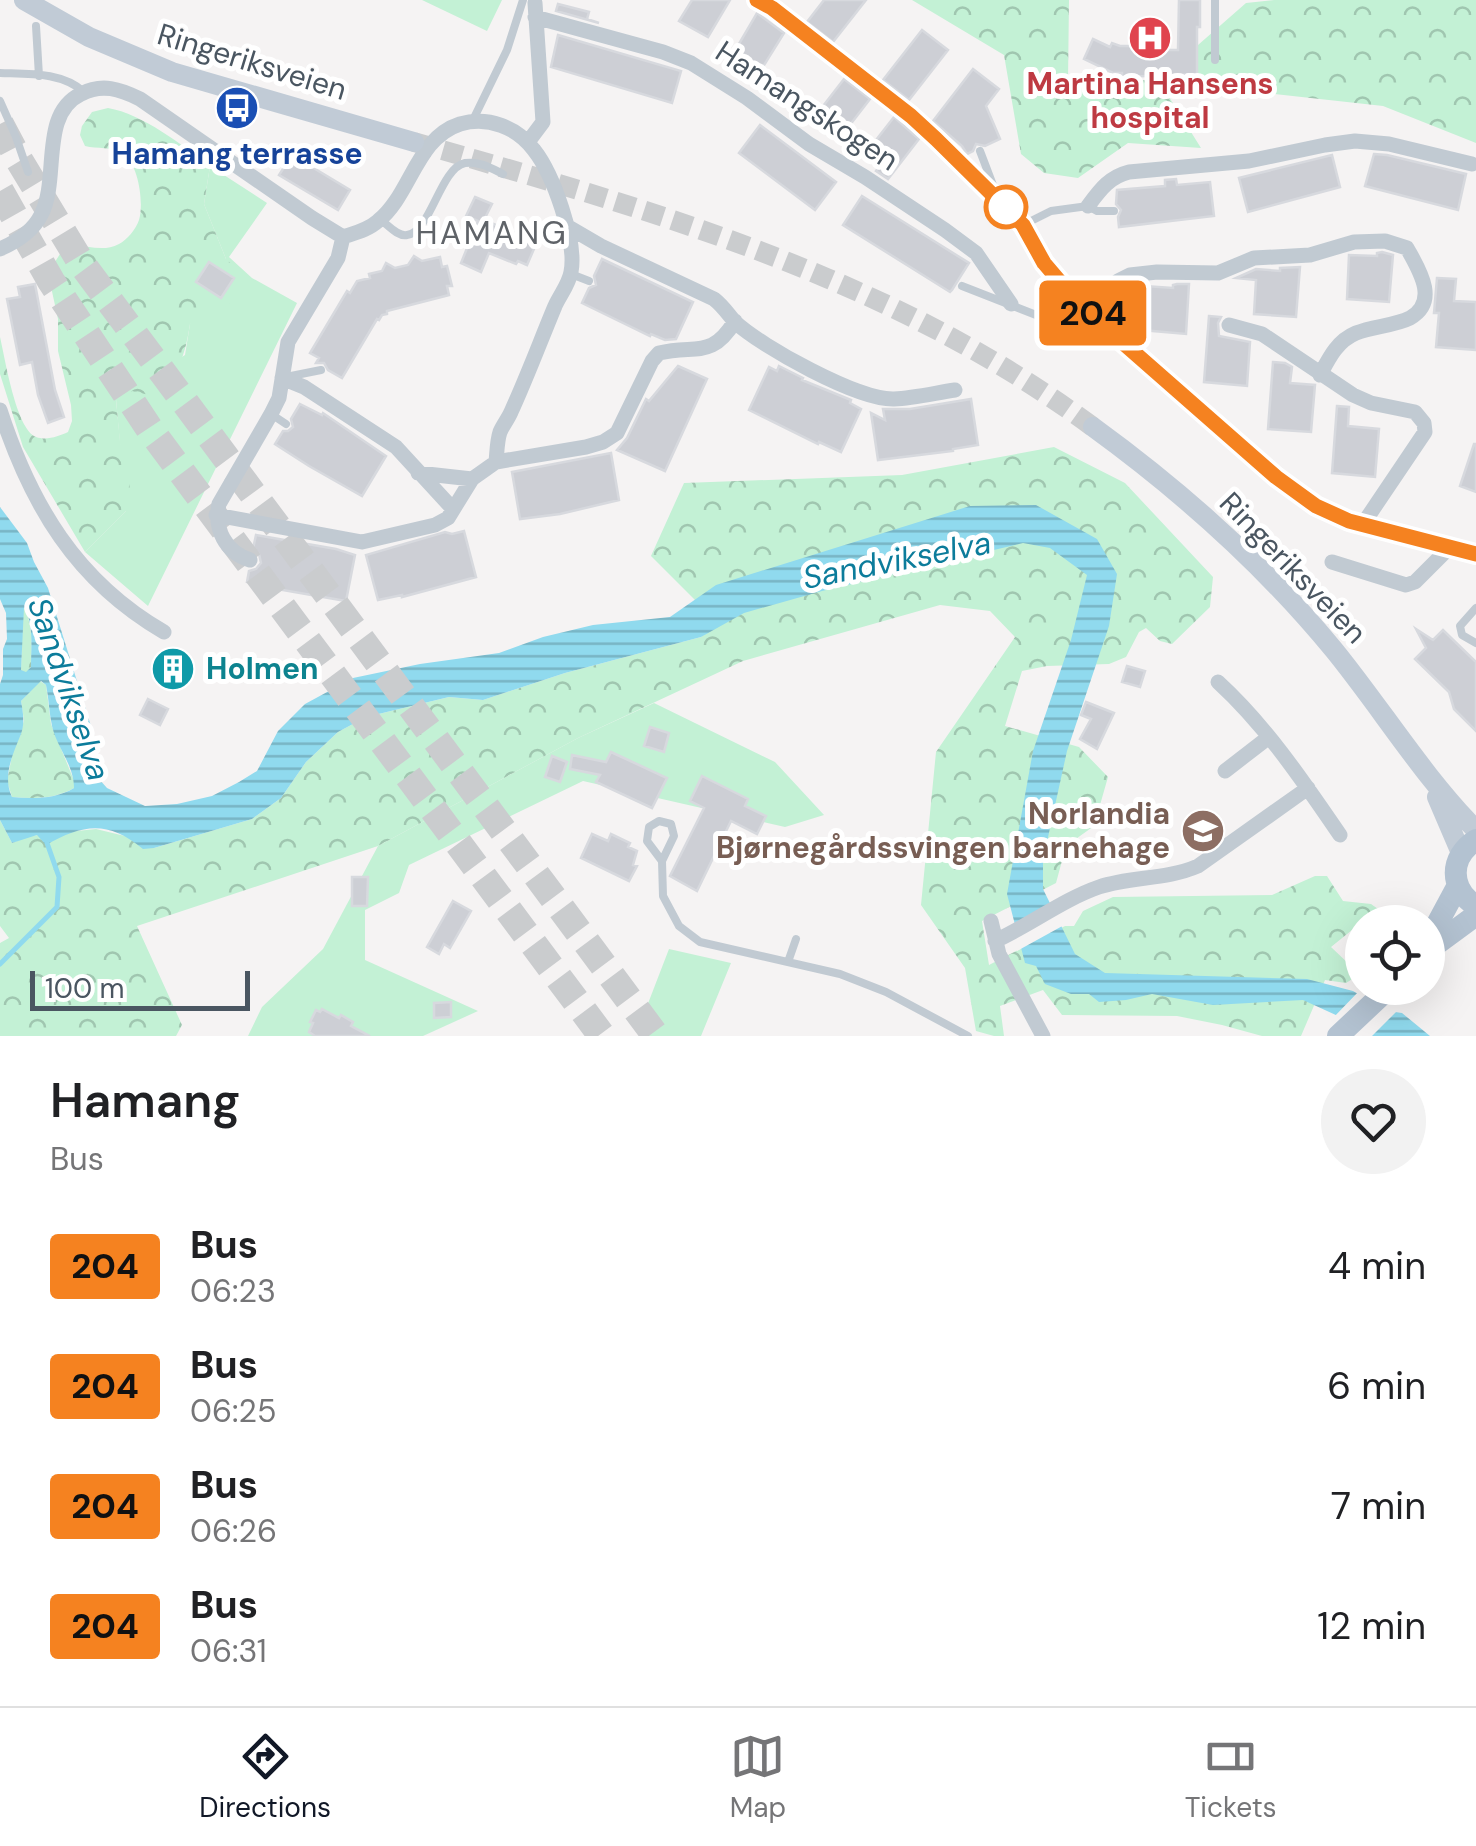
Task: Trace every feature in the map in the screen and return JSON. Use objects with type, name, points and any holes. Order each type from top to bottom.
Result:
[{"type":"main road","name":"Ringeriksveien","points":[[24,0],[89,37],[172,72],[414,142]]},
{"type":"main road","name":"Ringeriksveien","points":[[1094,427],[1182,496],[1284,595],[1343,662],[1425,772],[1476,830]]},
{"type":"main road","name":"Ringeriksveien","points":[[1425,772],[1468,846]]},
{"type":"main road","points":[[1468,846],[1455,867],[1458,887],[1466,900],[1476,906]]},
{"type":"main road","points":[[1445,910],[1458,887]]},
{"type":"main road","points":[[1445,939],[1476,914]]},
{"type":"main road","points":[[1346,1032],[1373,1005]]},
{"type":"street","name":"Hamangskogen","points":[[757,0],[911,116],[1023,225],[1044,263],[1067,290],[1276,477],[1316,506],[1349,521],[1476,554]]},
{"type":"street","name":"Hamangskogen","points":[[531,7],[691,63],[748,98],[809,144],[865,177],[976,254],[1011,304]]},
{"type":"street","points":[[528,142],[543,122],[531,7]]},
{"type":"street","points":[[0,249],[22,237],[41,216],[48,196],[59,118],[72,99],[99,88],[112,88],[140,99],[343,237],[381,220],[433,141],[459,124],[494,123],[514,130],[541,159],[554,185],[572,252],[571,274],[498,436],[496,462]]},
{"type":"street","points":[[1088,206],[1107,182],[1129,172],[1234,163],[1355,141],[1388,144],[1472,164]]},
{"type":"street","points":[[565,225],[600,246],[714,300],[735,321],[796,364],[891,399],[956,390]]},
{"type":"street","points":[[250,560],[238,556],[223,540],[216,515],[219,504],[271,414],[278,398],[288,342],[338,258],[343,237]]},
{"type":"street","points":[[1090,310],[1118,281],[1130,275],[1218,273],[1254,258],[1310,256],[1354,242],[1385,241],[1406,248],[1423,276],[1426,290],[1420,308],[1412,317],[1354,334],[1338,345],[1320,375]]},
{"type":"street","points":[[216,515],[362,542],[434,525],[448,518],[472,479],[496,462],[603,442],[617,434],[659,352],[714,346],[735,321]]},
{"type":"street","points":[[1228,324],[1262,334],[1320,375],[1371,404],[1415,412],[1424,423],[1425,432],[1363,524]]},
{"type":"street","points":[[282,378],[304,387],[396,447],[453,509]]},
{"type":"street","points":[[0,410],[37,498],[77,559],[118,602],[164,632]]},
{"type":"street","points":[[418,473],[472,479]]},
{"type":"street","points":[[1332,562],[1406,585],[1415,582],[1450,547]]},
{"type":"street","points":[[1218,682],[1270,737],[1340,835]]},
{"type":"street","points":[[1225,771],[1270,737]]},
{"type":"street","points":[[1001,938],[1102,886],[1177,874],[1196,866],[1308,788]]},
{"type":"street","points":[[991,920],[1001,938],[999,954],[1043,1036]]},
{"type":"lane","points":[[1214,0],[1215,60]]},
{"type":"lane","points":[[472,122],[531,7]]},
{"type":"lane","points":[[36,26],[39,76]]},
{"type":"lane","points":[[0,73],[72,82],[84,92]]},
{"type":"lane","points":[[0,101],[28,172]]},
{"type":"lane","points":[[980,151],[999,199]]},
{"type":"lane","points":[[381,220],[398,233],[413,234],[458,166],[468,162],[484,164],[503,174]]},
{"type":"lane","points":[[1023,225],[1051,212],[1088,206],[1097,211],[1114,211]]},
{"type":"lane","points":[[571,274],[589,281]]},
{"type":"lane","name":"Hamangskogen","points":[[962,286],[1100,340],[1121,341]]},
{"type":"lane","points":[[282,378],[321,370]]},
{"type":"lane","points":[[271,414],[286,424]]},
{"type":"lane","points":[[1476,608],[1462,622],[1460,631],[1476,643]]},
{"type":"lane","points":[[662,861],[647,842],[648,827],[659,821],[671,824],[674,836],[662,861],[662,896],[678,926],[700,942],[840,974],[886,992],[968,1036]]},
{"type":"lane","points":[[788,962],[796,939]]},
{"type":"green space","points":[[422,0],[502,0],[487,31]]},
{"type":"green space","points":[[912,0],[1069,0],[1068,81],[1158,80],[1246,3],[1476,0],[1476,143],[1383,106],[1159,81],[1201,148],[1128,143],[1078,178],[1044,173],[1021,154],[1004,55]]},
{"type":"green space","points":[[108,108],[148,123],[210,166],[204,204],[226,259],[246,277],[221,316],[190,324],[180,363],[158,397],[132,391],[116,400],[132,498],[126,511],[85,552],[23,447],[0,374],[0,337],[12,392],[29,431],[44,438],[68,432],[71,405],[58,351],[58,319],[48,273],[65,246],[105,248],[122,242],[136,227],[140,213],[139,185],[128,159],[114,150],[85,146],[80,135],[92,112]]},
{"type":"green space","points":[[210,166],[267,203],[229,257],[252,278],[297,303],[148,606],[85,552],[126,511],[116,399],[185,355],[190,324],[226,259],[204,204]]},
{"type":"green space","points":[[1054,447],[1125,483],[1213,577],[1210,607],[1172,644],[1160,641],[1146,628],[1139,632],[1126,657],[1109,664],[1022,671],[1005,726],[1079,747],[1108,777],[1094,826],[1066,846],[1056,883],[982,921],[989,965],[1065,926],[1074,926],[1083,911],[1113,897],[1272,895],[1315,876],[1327,876],[1343,901],[1372,905],[1345,905],[1345,936],[1331,947],[1345,960],[1345,983],[1325,980],[1301,1036],[1262,1036],[1177,1016],[1062,1015],[1043,990],[1000,1006],[1004,1036],[976,1031],[965,968],[921,905],[936,752],[1015,637],[990,611],[940,605],[743,661],[578,738],[378,846],[137,926],[182,1025],[176,1036],[0,1036],[0,943],[9,938],[0,926],[0,820],[12,843],[29,836],[96,829],[129,837],[143,848],[154,848],[252,819],[281,798],[306,762],[338,732],[366,717],[449,697],[483,700],[565,673],[701,637],[719,624],[651,556],[684,483],[902,475]]},
{"type":"green space","points":[[23,605],[32,644],[31,667],[26,673],[21,670]]},
{"type":"green space","points":[[40,681],[46,685],[51,724],[74,788],[44,797],[12,797],[7,781],[24,720],[21,701]]},
{"type":"green space","points":[[654,703],[775,762],[824,815],[785,827],[583,781],[409,865],[399,893],[365,910],[365,960],[478,1011],[423,1036],[248,1036],[262,1007],[323,949],[378,846],[578,738]]},
{"type":"green space","points":[[669,949],[731,963],[701,1036],[647,1036],[637,1032]]},
{"type":"water","name":"Sandvikselva","points":[[1036,505],[1097,539],[1117,574],[1109,626],[1067,751],[1043,860],[1043,889],[1075,954],[1105,973],[1307,979],[1345,989],[1345,1005],[1378,1005],[1402,1013],[1430,1036],[1358,1036],[1338,1016],[1303,1000],[1213,1005],[1152,994],[1099,1002],[1089,994],[1071,994],[1045,984],[1036,966],[1025,963],[1007,894],[1033,751],[1071,640],[1087,575],[1050,548],[1023,543],[744,613],[701,637],[565,673],[483,700],[449,697],[366,717],[338,732],[306,762],[281,798],[252,819],[154,848],[143,849],[118,833],[95,828],[46,845],[37,835],[12,843],[0,820],[0,684],[7,639],[6,613],[0,599],[0,507],[27,543],[48,588],[95,739],[99,779],[107,788],[145,806],[212,796],[257,771],[278,731],[305,704],[353,678],[499,653],[593,625],[670,617],[716,585],[970,506]],"holes":[[[24,607],[29,621],[31,667],[26,672],[21,670]],[[41,681],[46,685],[52,726],[74,788],[44,797],[12,797],[8,773],[23,726],[21,701]]]},
{"type":"pier","points":[[1055,902],[1066,924],[1017,951],[1011,927]]},
{"type":"pier","points":[[1346,1005],[1400,1008],[1372,1036],[1351,1036],[1332,1019]]},
{"type":"building","points":[[692,0],[730,0],[708,37],[679,21]]},
{"type":"building","points":[[824,0],[866,0],[833,42],[807,22]]},
{"type":"building","points":[[1179,0],[1200,0],[1197,74],[1122,77],[1122,73],[1113,73],[1084,59],[1093,39],[1110,47],[1112,43],[1142,46],[1142,50],[1178,50]]},
{"type":"building","points":[[558,4],[589,12],[587,19],[599,23],[556,11]]},
{"type":"building","points":[[757,13],[784,33],[761,70],[733,54]]},
{"type":"building","points":[[922,30],[948,50],[909,100],[883,80]]},
{"type":"building","points":[[558,35],[681,71],[672,103],[551,67]]},
{"type":"building","points":[[973,69],[999,89],[986,106],[1000,139],[985,146],[976,144],[967,154],[933,121]]},
{"type":"building","points":[[844,79],[870,99],[846,130],[820,110]]},
{"type":"building","points":[[894,117],[919,139],[888,179],[876,171],[884,160],[869,149]]},
{"type":"building","points":[[760,125],[836,182],[815,210],[739,153]]},
{"type":"building","points":[[1374,154],[1466,174],[1458,210],[1365,186]]},
{"type":"building","points":[[292,155],[350,190],[338,210],[279,175]]},
{"type":"building","points":[[1332,155],[1340,187],[1248,212],[1239,178]]},
{"type":"building","points":[[1176,179],[1177,185],[1210,182],[1214,216],[1119,227],[1117,190],[1165,186],[1165,180]]},
{"type":"building","points":[[862,196],[969,263],[950,292],[843,225]]},
{"type":"building","points":[[475,197],[492,204],[484,220],[537,242],[527,265],[489,253],[481,272],[461,263],[478,221],[466,216]]},
{"type":"building","points":[[1382,252],[1393,255],[1389,302],[1347,299],[1349,255],[1377,256]]},
{"type":"building","points":[[414,256],[422,261],[440,257],[442,267],[447,266],[452,286],[447,286],[449,295],[387,311],[377,319],[342,378],[324,363],[316,363],[319,358],[310,353],[347,291],[350,293],[357,281],[370,278],[369,274],[382,271],[386,263],[395,268],[408,265]]},
{"type":"building","points":[[602,259],[693,302],[676,339],[650,336],[582,303],[589,288],[596,285],[594,276]]},
{"type":"building","points":[[209,262],[234,278],[221,298],[196,282]]},
{"type":"building","points":[[1300,267],[1296,317],[1254,314],[1256,280],[1236,278],[1256,269],[1280,271]]},
{"type":"building","points":[[1437,278],[1456,279],[1454,301],[1476,302],[1476,350],[1436,347]]},
{"type":"building","points":[[35,284],[55,390],[64,417],[48,423],[32,362],[20,365],[7,299],[20,297],[18,287]]},
{"type":"building","points":[[1189,284],[1186,334],[1142,330],[1145,286],[1173,288]]},
{"type":"building","points":[[1209,316],[1221,317],[1219,336],[1250,342],[1247,386],[1204,382]]},
{"type":"building","points":[[1273,362],[1292,367],[1290,383],[1315,385],[1311,432],[1268,429]]},
{"type":"building","points":[[678,366],[707,379],[665,471],[617,450],[646,399],[649,401]]},
{"type":"building","points":[[779,366],[851,400],[861,409],[841,452],[749,410],[769,367],[777,371]]},
{"type":"building","points":[[971,399],[978,445],[878,460],[871,413],[885,420],[883,409],[910,409]]},
{"type":"building","points":[[300,404],[323,413],[386,456],[362,496],[275,444],[283,431],[293,427],[291,419]]},
{"type":"building","points":[[1337,406],[1349,407],[1348,426],[1379,429],[1375,477],[1332,473]]},
{"type":"building","points":[[1476,444],[1476,492],[1460,486]]},
{"type":"building","points":[[611,453],[619,500],[520,519],[512,472]]},
{"type":"building","points":[[464,531],[476,577],[378,600],[366,555],[445,532]]},
{"type":"building","points":[[256,535],[355,555],[346,601],[247,582],[249,571],[261,563],[253,549]]},
{"type":"building","points":[[1416,629],[1433,640],[1443,630],[1476,662],[1476,731],[1454,709],[1449,692],[1415,659],[1426,648]]},
{"type":"building","name":"Holmen","points":[[163,653],[191,667],[183,684],[155,671]]},
{"type":"building","points":[[1127,666],[1145,671],[1140,687],[1122,682]]},
{"type":"building","points":[[148,699],[168,709],[160,725],[140,715]]},
{"type":"building","points":[[1086,702],[1114,713],[1097,749],[1080,739],[1091,719],[1081,715]]},
{"type":"building","points":[[650,727],[669,733],[664,752],[644,746]]},
{"type":"building","points":[[611,752],[667,778],[652,808],[596,782],[600,775],[570,769],[572,755],[606,762]]},
{"type":"building","points":[[552,756],[567,762],[560,782],[545,777]]},
{"type":"building","points":[[702,776],[748,799],[745,806],[766,816],[757,834],[731,821],[697,891],[670,876],[704,808],[690,801]]},
{"type":"building","points":[[592,834],[608,841],[611,834],[637,851],[633,865],[637,866],[629,881],[581,858]]},
{"type":"building","points":[[352,877],[368,877],[367,906],[352,906]]},
{"type":"building","points":[[453,901],[471,911],[450,948],[444,944],[439,954],[427,947]]},
{"type":"building","points":[[451,1002],[451,1017],[434,1018],[434,1003]]},
{"type":"building","points":[[316,1010],[339,1018],[341,1015],[353,1022],[351,1026],[370,1036],[315,1036],[309,1032],[313,1023],[310,1022]]},
{"type":"waterway","points":[[0,964],[57,907],[59,877],[47,843]]},
{"type":"tunnel","points":[[0,124],[82,264],[656,1036]]},
{"type":"tunnel","points":[[414,142],[680,223],[852,289],[1015,374],[1093,427]]},
{"type":"tunnel","points":[[0,191],[51,281],[151,431],[602,1036]]},
{"type":"bus line","name":"204","points":[[757,0],[911,116],[1023,225],[1044,263],[1067,290],[1276,477],[1316,506],[1349,521],[1476,554]]},
{"type":"place","name":"Martina Hansens hospital","points":[[1150,38]]},
{"type":"place","name":"Hamang terrasse","points":[[237,108]]},
{"type":"place","name":"Holmen","points":[[173,669]]},
{"type":"place","name":"Norlandia Bjørnegårdssvingen barnehage","points":[[1203,831]]},
{"type":"district","name":"HAMANG","points":[[492,233]]}]
